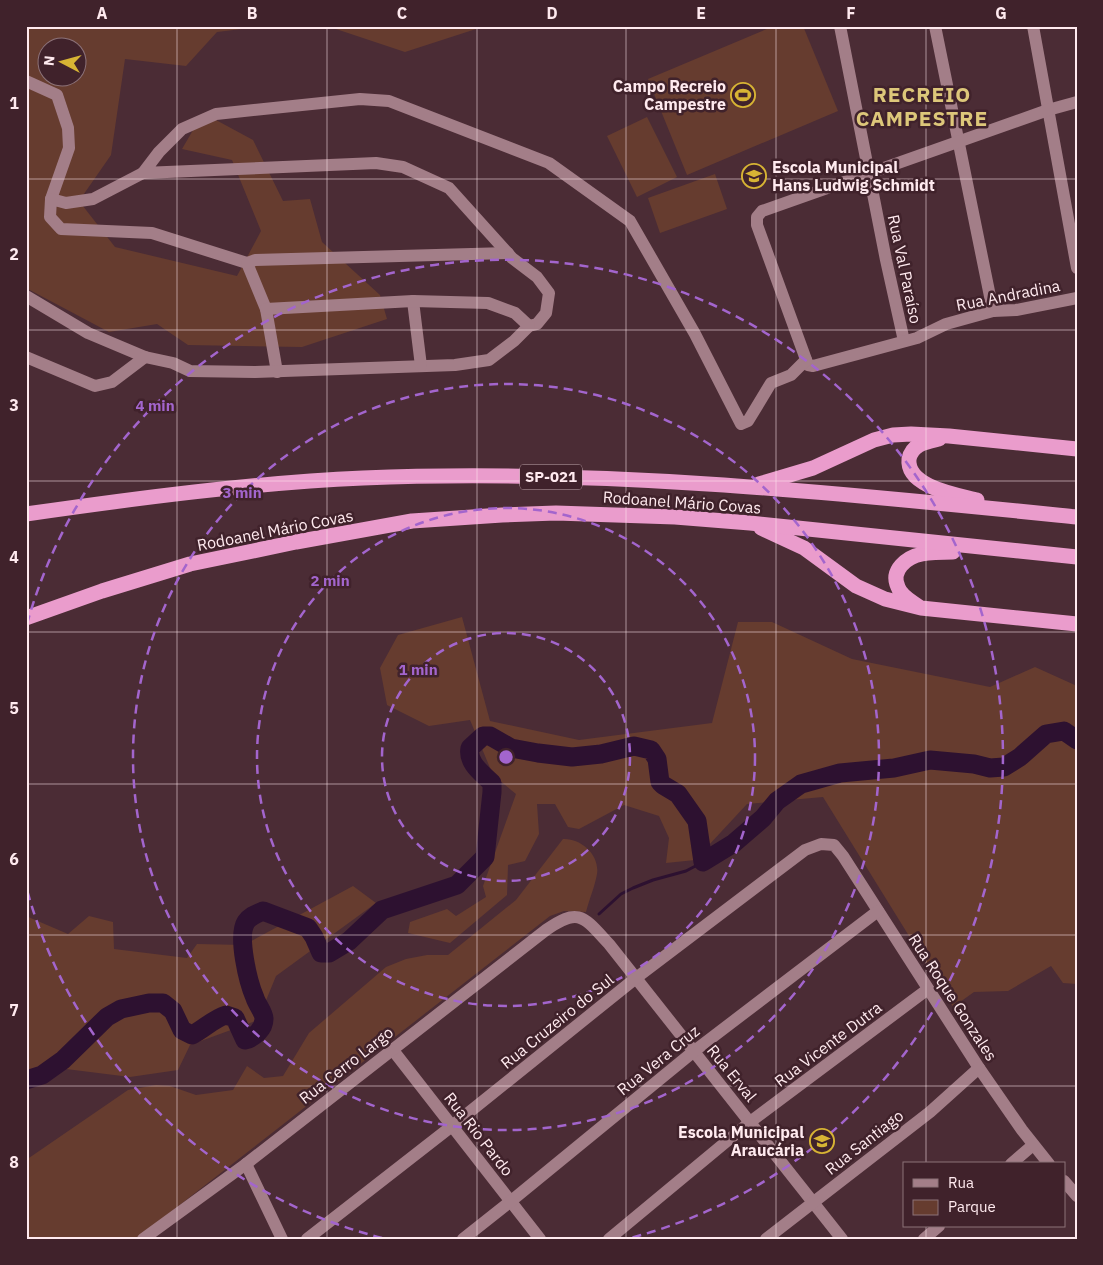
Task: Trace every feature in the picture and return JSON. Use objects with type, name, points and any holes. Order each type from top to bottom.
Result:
[{"type":"highway","points":[[750,486],[813,468],[874,440],[893,435],[949,436],[1077,449]]},
{"type":"highway","points":[[949,436],[922,443],[914,448],[909,460],[910,470],[917,479],[932,487],[1012,510]]},
{"type":"highway","name":"Rodoanel Mário Covas","points":[[26,514],[100,503],[229,488],[362,478],[541,476],[750,486],[1077,517]]},
{"type":"highway","name":"Rodoanel Mário Covas","points":[[26,618],[102,591],[190,564],[296,542],[412,522],[556,513],[666,516],[750,523],[1077,557]]},
{"type":"highway","points":[[750,523],[804,548],[856,586],[869,593],[902,604],[921,608],[1077,624]]},
{"type":"highway","points":[[921,608],[906,598],[897,587],[896,576],[900,566],[908,559],[922,554],[996,549]]},
{"type":"street","name":"Rua Val Paraíso","points":[[840,26],[886,260],[904,341]]},
{"type":"street","points":[[936,26],[993,311]]},
{"type":"street","points":[[1033,26],[1077,268]]},
{"type":"street","points":[[26,81],[57,95],[68,128],[69,148],[51,199],[50,217],[61,229],[152,233],[247,263],[255,260],[508,253]]},
{"type":"street","points":[[143,173],[159,152],[182,129],[216,114],[360,99],[389,100],[549,163],[630,221],[695,334],[741,424],[748,421],[771,383],[791,375],[806,360],[756,225],[757,217],[762,211],[1048,110],[1077,102]]},
{"type":"street","points":[[26,296],[88,333],[146,357],[173,363],[190,371],[277,372],[455,365],[489,360],[514,341],[529,326],[538,324],[546,313],[548,293],[537,277],[508,253],[449,188],[403,167],[376,163],[143,173],[93,198],[66,203],[51,199]]},
{"type":"street","points":[[247,263],[266,308],[277,372]]},
{"type":"street","name":"Rua Andradina","points":[[806,360],[808,365],[813,366],[917,338],[946,324],[993,311],[1016,310],[1077,298]]},
{"type":"street","points":[[266,308],[413,301],[488,303],[515,313],[529,326]]},
{"type":"street","points":[[413,301],[421,366]]},
{"type":"street","points":[[26,356],[95,386],[112,382],[146,357]]},
{"type":"street","name":"Rua Cruzeiro do Sul","points":[[306,1239],[452,1126],[636,978],[805,850],[821,844],[834,845]]},
{"type":"street","name":"Rua Roque Gonzales","points":[[834,845],[844,856],[979,1068],[1033,1145],[1047,1162]]},
{"type":"street","name":"Rua Vera Cruz","points":[[463,1239],[693,1052],[878,911]]},
{"type":"street","name":"Rua Erval","points":[[569,916],[578,917],[592,925],[842,1239]]},
{"type":"street","name":"Rua Cerro Largo","points":[[143,1239],[246,1164],[546,930],[569,916]]},
{"type":"street","name":"Rua Vicente Dutra","points":[[609,1239],[750,1122],[928,989]]},
{"type":"street","name":"Rua Rio Pardo","points":[[392,1049],[540,1239]]},
{"type":"street","name":"Rua Santiago","points":[[766,1239],[930,1112],[979,1068]]},
{"type":"street","points":[[1013,1162],[1033,1145]]},
{"type":"street","points":[[246,1164],[282,1239]]},
{"type":"street","points":[[1066,1183],[1077,1196]]},
{"type":"street","points":[[924,1239],[937,1228]]},
{"type":"green space","points":[[26,26],[265,26],[217,32],[186,66],[125,59],[111,155],[79,201],[115,247],[237,276],[261,231],[232,160],[182,149],[203,113],[253,140],[283,201],[310,199],[322,242],[380,295],[387,319],[302,347],[188,345],[157,324],[109,332],[26,288]]},
{"type":"green space","points":[[327,26],[469,26],[476,29],[405,52]]},
{"type":"green space","name":"Campo Recreio Campestre","points":[[774,26],[803,26],[838,111],[687,175],[648,79]]},
{"type":"green space","points":[[647,117],[677,177],[637,197],[607,136]]},
{"type":"green space","points":[[715,174],[727,209],[660,233],[648,198]]},
{"type":"green space","points":[[462,617],[490,721],[579,740],[712,723],[738,622],[772,622],[852,659],[990,687],[1035,667],[1077,686],[1077,984],[1063,983],[1051,966],[1008,991],[974,992],[953,1007],[823,797],[747,804],[695,860],[666,863],[669,838],[659,816],[624,805],[579,829],[568,827],[555,804],[537,804],[539,834],[525,861],[508,865],[507,895],[450,943],[408,933],[410,922],[447,909],[456,916],[486,897],[483,886],[516,794],[493,775],[470,720],[429,726],[387,705],[380,668],[398,635]]},
{"type":"green space","points":[[563,839],[576,841],[588,849],[595,860],[597,874],[586,912],[564,911],[550,916],[136,1239],[26,1239],[26,1160],[128,1090],[156,1085],[170,1086],[196,1095],[233,1090],[247,1066],[264,1078],[283,1076],[309,1033],[386,967],[406,959],[427,955],[448,955],[516,900]]},
{"type":"green space","points":[[353,886],[376,903],[276,976],[258,1020],[190,1045],[178,1070],[130,1077],[50,1067],[26,1073],[26,916],[68,934],[89,916],[113,922],[114,949],[187,958],[197,944],[244,945]]},
{"type":"waterway","points":[[26,1080],[42,1075],[63,1060],[107,1017],[121,1009],[149,1003],[163,1003],[173,1011],[182,1030],[192,1035],[226,1015],[235,1018],[245,1040],[255,1035],[264,1023],[264,1016],[249,981],[244,959],[243,938],[246,922],[258,913],[263,911],[308,928],[321,953],[329,953],[349,941],[382,910],[457,885],[485,857],[492,783],[473,763],[470,753],[470,748],[483,736],[490,736],[511,748],[572,757],[601,754],[634,746],[651,750],[657,759],[660,782],[678,794],[697,821],[703,862],[734,843],[763,818],[777,801],[801,784],[840,773],[894,768],[930,760],[974,764],[990,768],[1004,767],[1020,757],[1046,734],[1064,731],[1077,740]]},
{"type":"waterway","points":[[599,914],[621,894],[653,880],[686,871],[703,862]]},
{"type":"place","name":"Campo Recreio Campestre","points":[[743,95]]},
{"type":"place","name":"Escola Municipal Hans Ludwig Schmidt","points":[[754,176]]},
{"type":"place","name":"Escola Municipal Araucária","points":[[822,1141]]},
{"type":"district","name":"RECREIO CAMPESTRE","points":[[922,107]]}]
